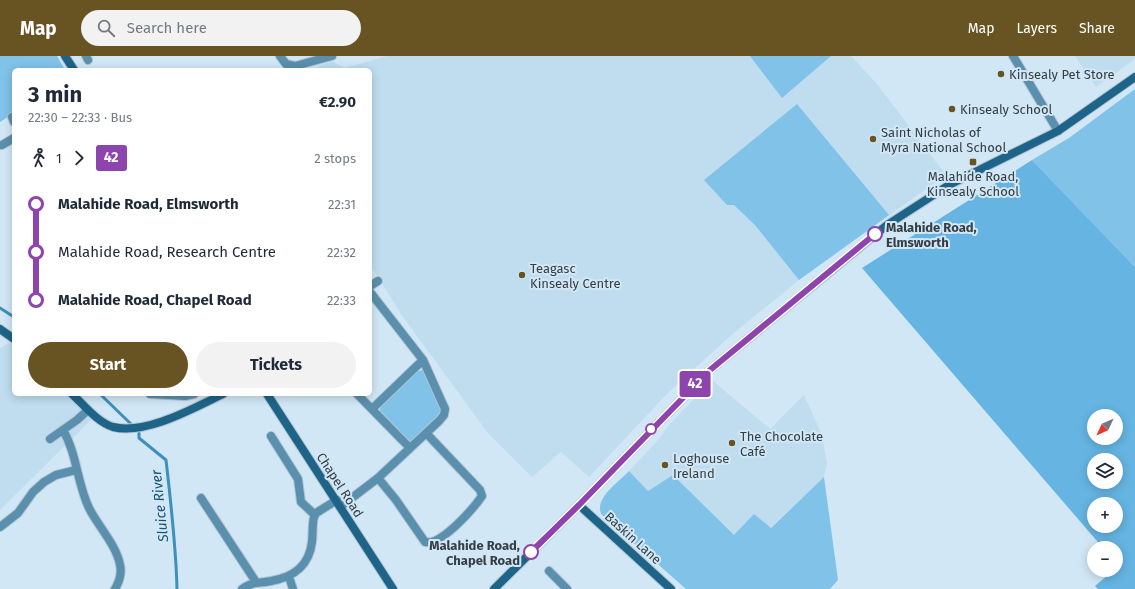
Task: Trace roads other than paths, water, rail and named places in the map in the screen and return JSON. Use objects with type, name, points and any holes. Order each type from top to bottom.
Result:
[{"type":"main road","points":[[65,56],[73,68]]},
{"type":"main road","points":[[494,589],[579,505],[710,370],[887,225],[949,184],[1058,131],[1135,77]]},
{"type":"main road","points":[[0,329],[12,338]]},
{"type":"main road","points":[[74,396],[101,421],[113,427],[130,428],[153,424],[218,396]]},
{"type":"main road","name":"Chapel Road","points":[[268,396],[393,589]]},
{"type":"main road","name":"Baskin Lane","points":[[579,505],[671,589]]},
{"type":"street","points":[[280,56],[286,64],[295,66],[332,56]]},
{"type":"street","points":[[1013,56],[1058,131]]},
{"type":"street","points":[[2,145],[12,139]]},
{"type":"street","points":[[372,285],[378,281]]},
{"type":"street","points":[[315,515],[338,503],[378,478],[444,415],[446,409],[423,360],[372,295]]},
{"type":"street","points":[[372,409],[423,360]]},
{"type":"street","points":[[359,396],[410,448]]},
{"type":"street","points":[[50,439],[88,410]]},
{"type":"street","points":[[63,430],[70,443],[76,470],[90,510],[118,557],[120,571],[115,589]]},
{"type":"street","points":[[378,478],[396,500],[425,542],[431,544],[440,540],[449,532],[482,496],[480,490],[426,433]]},
{"type":"street","points":[[271,436],[298,480],[302,502],[315,515]]},
{"type":"street","points":[[0,527],[18,514],[33,492],[44,482],[62,472],[76,470]]},
{"type":"street","points":[[201,498],[256,582]]},
{"type":"street","points":[[242,589],[256,582],[271,582],[289,577],[300,569],[310,553],[315,515]]},
{"type":"street","points":[[549,571],[567,589]]},
{"type":"street","points":[[289,577],[293,589]]},
{"type":"waterway","name":"Sluice River","points":[[0,308],[12,316]]},
{"type":"waterway","name":"Sluice River","points":[[102,396],[131,424]]},
{"type":"waterway","name":"Sluice River","points":[[139,433],[139,438],[166,460],[177,589]]},
{"type":"place","name":"Kinsealy Pet Store","points":[[1001,74]]},
{"type":"place","name":"Kinsealy School","points":[[952,109]]},
{"type":"place","name":"Saint Nicholas of Myra National School","points":[[873,139]]},
{"type":"place","name":"Malahide Road, Kinsealy School","points":[[973,162]]},
{"type":"place","name":"Malahide Road, Elmsworth","points":[[875,234]]},
{"type":"place","name":"Teagasc Kinsealy Centre","points":[[522,275]]},
{"type":"place","name":"The Chocolate Café","points":[[732,443]]},
{"type":"place","name":"Loghouse Ireland","points":[[665,465]]},
{"type":"place","name":"Malahide Road, Chapel Road","points":[[531,552]]}]
